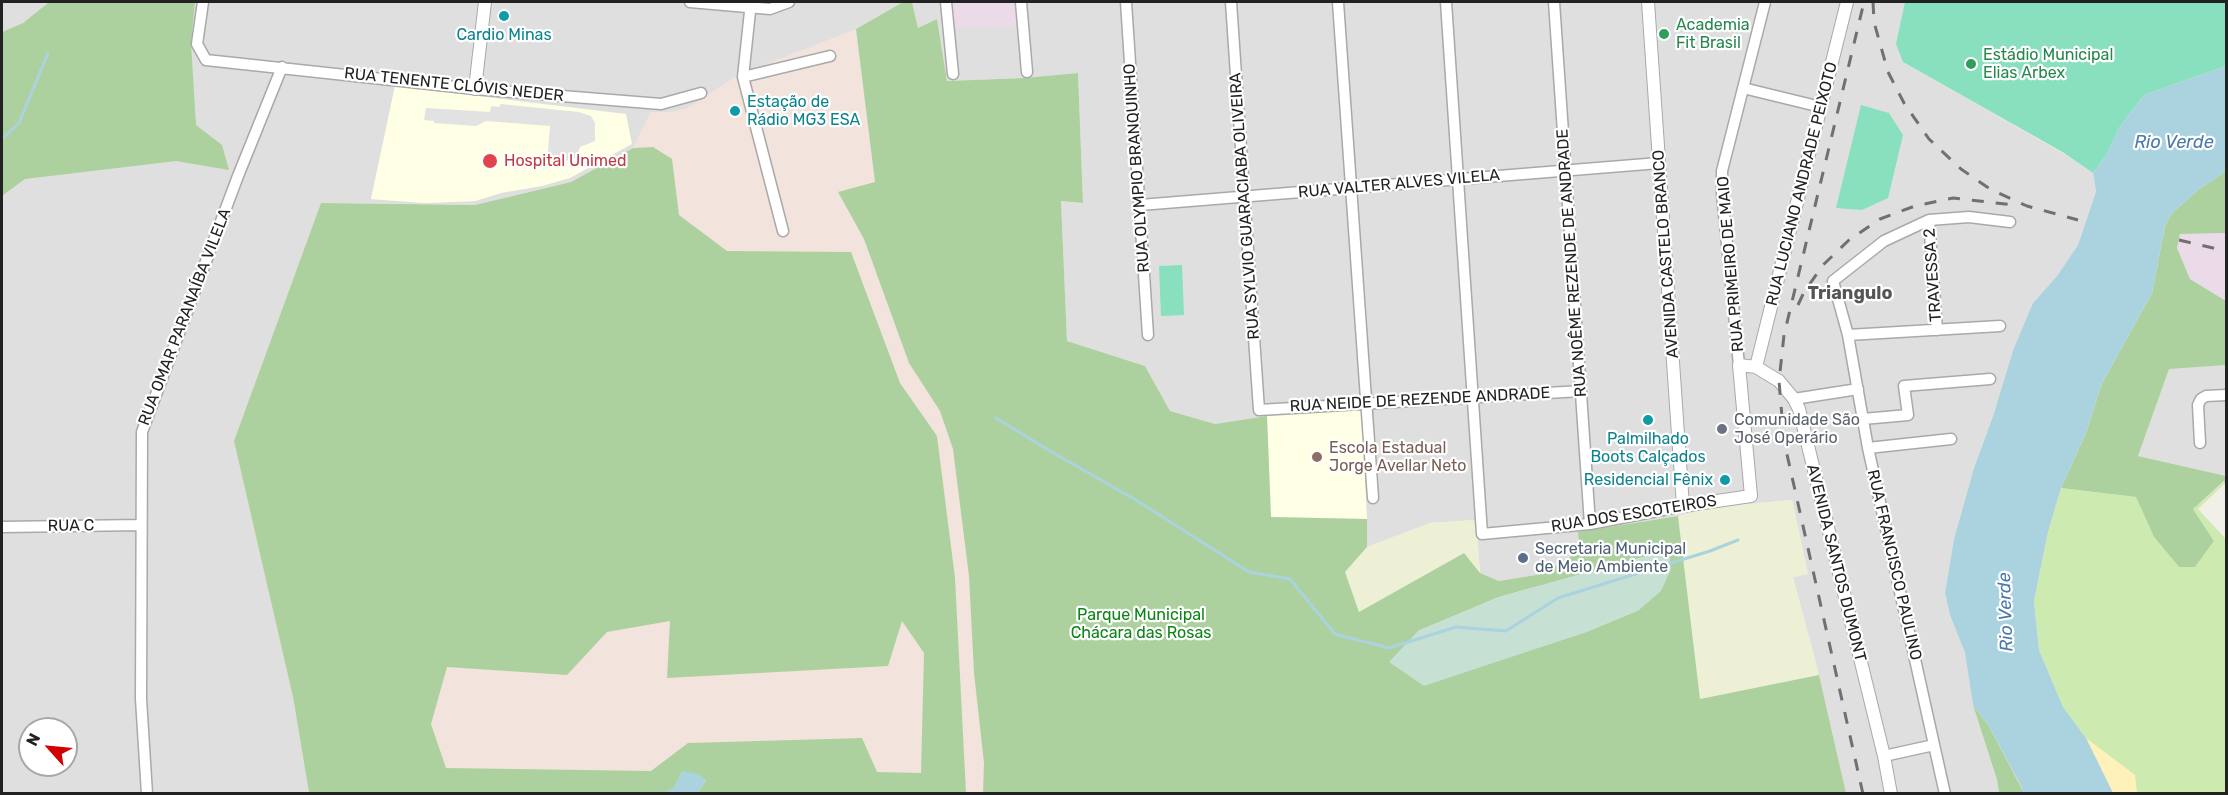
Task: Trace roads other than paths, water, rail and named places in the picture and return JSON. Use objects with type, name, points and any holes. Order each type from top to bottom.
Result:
[{"type":"street","name":"RUA TENENTE CLÓVIS NEDER","points":[[203,2],[197,44],[206,60],[475,89],[661,104],[701,93]]},
{"type":"street","points":[[475,89],[485,2]]},
{"type":"street","points":[[690,2],[751,5],[770,9],[789,2]]},
{"type":"street","points":[[946,2],[953,74]]},
{"type":"street","points":[[1021,2],[1027,72]]},
{"type":"street","name":"RUA OLYMPIO BRANQUINHO","points":[[1126,2],[1148,335]]},
{"type":"street","name":"RUA SYLVIO GUARACIABA OLIVEIRA","points":[[1231,2],[1259,410]]},
{"type":"street","points":[[1338,2],[1373,498]]},
{"type":"street","points":[[1446,2],[1473,397]]},
{"type":"street","name":"RUA NOÊME REZENDE DE ANDRADE","points":[[1554,2],[1590,524]]},
{"type":"street","name":"AVENIDA CASTELO BRANCO","points":[[1648,2],[1683,506]]},
{"type":"street","name":"RUA PRIMEIRO DE MAIO","points":[[1751,496],[1722,194],[1722,171],[1765,2]]},
{"type":"street","name":"RUA LUCIANO ANDRADE PEIXOTO","points":[[1756,367],[1847,2]]},
{"type":"street","points":[[751,5],[744,77],[783,231]]},
{"type":"street","points":[[744,77],[830,56]]},
{"type":"street","name":"RUA OMAR PARANAÍBA VILELA","points":[[147,794],[141,699],[142,432],[238,176],[282,67]]},
{"type":"street","points":[[1743,88],[1821,106]]},
{"type":"street","name":"RUA VALTER ALVES VILELA","points":[[1140,205],[1659,163]]},
{"type":"street","name":"RUA FRANCISCO PAULINO","points":[[1945,794],[1868,448],[1848,335],[1833,280],[1884,241],[1929,220],[1969,217],[2010,222]]},
{"type":"street","name":"TRAVESSA 2","points":[[1929,220],[1937,330]]},
{"type":"street","points":[[1848,335],[2001,326]]},
{"type":"street","name":"AVENIDA SANTOS DUMONT","points":[[1739,365],[1756,367],[1779,381],[1799,409],[1884,756],[1891,794]]},
{"type":"street","points":[[1863,419],[1908,415],[1904,386],[1990,379]]},
{"type":"street","points":[[1794,399],[1858,389]]},
{"type":"street","name":"RUA NEIDE DE REZENDE ANDRADE","points":[[1259,410],[1581,391]]},
{"type":"street","points":[[2200,443],[2198,405],[2201,399],[2206,396],[2226,395]]},
{"type":"street","name":"RUA DOS ESCOTEIROS","points":[[1473,397],[1482,534],[1590,524],[1751,496]]},
{"type":"street","points":[[1868,448],[1951,438]]},
{"type":"street","name":"RUA C","points":[[2,527],[141,525]]},
{"type":"street","points":[[1884,756],[1934,745]]},
{"type":"water","name":"Rio Verde","points":[[2226,66],[2226,171],[2198,190],[2171,214],[2165,226],[2152,293],[2102,383],[2086,433],[2061,488],[2048,532],[2034,601],[2039,650],[2063,707],[2086,738],[2113,793],[2022,793],[2022,788],[1989,726],[1973,705],[1965,653],[1950,615],[1945,593],[1954,539],[1974,468],[2014,348],[2033,303],[2057,276],[2078,245],[2096,191],[2093,173],[2107,154],[2119,128],[2144,95]]},
{"type":"water","points":[[682,771],[698,774],[706,780],[698,793],[671,793]]},
{"type":"waterway","points":[[2,139],[19,123],[48,53]]},
{"type":"waterway","points":[[996,418],[1136,500],[1249,572],[1290,579],[1335,634],[1389,648],[1456,627],[1506,631],[1558,598],[1710,551],[1738,540]]},
{"type":"waterway","points":[[664,794],[672,790]]},
{"type":"railway","points":[[1863,794],[1784,441],[1779,381],[1784,335],[1864,2]]},
{"type":"railway","points":[[1873,2],[1874,22],[1888,72],[1904,103],[1929,139],[1961,169],[1990,189],[2027,206],[2078,220]]},
{"type":"railway","points":[[1798,305],[1804,292],[1823,265],[1849,240],[1880,219],[1915,206],[1953,198],[2014,205]]},
{"type":"railway","points":[[2179,240],[2226,251]]},
{"type":"place","name":"Cardio Minas","points":[[504,16]]},
{"type":"place","name":"Academia Fit Brasil","points":[[1664,34]]},
{"type":"place","name":"Estádio Municipal Elias Arbex","points":[[1971,64]]},
{"type":"place","name":"Estação de Rádio MG3 ESA","points":[[735,111]]},
{"type":"place","name":"Hospital Unimed","points":[[490,161]]},
{"type":"place","name":"Palmilhado Boots Calçados","points":[[1648,420]]},
{"type":"place","name":"Comunidade São José Operário","points":[[1722,429]]},
{"type":"place","name":"Escola Estadual Jorge Avellar Neto","points":[[1317,457]]},
{"type":"place","name":"Residencial Fênix","points":[[1725,480]]},
{"type":"place","name":"Secretaria Municipal de Meio Ambiente","points":[[1523,558]]},
{"type":"district","name":"Triangulo","points":[[1850,294]]},
{"type":"park label","name":"Parque Municipal Chácara das Rosas","points":[[1141,624]]}]
